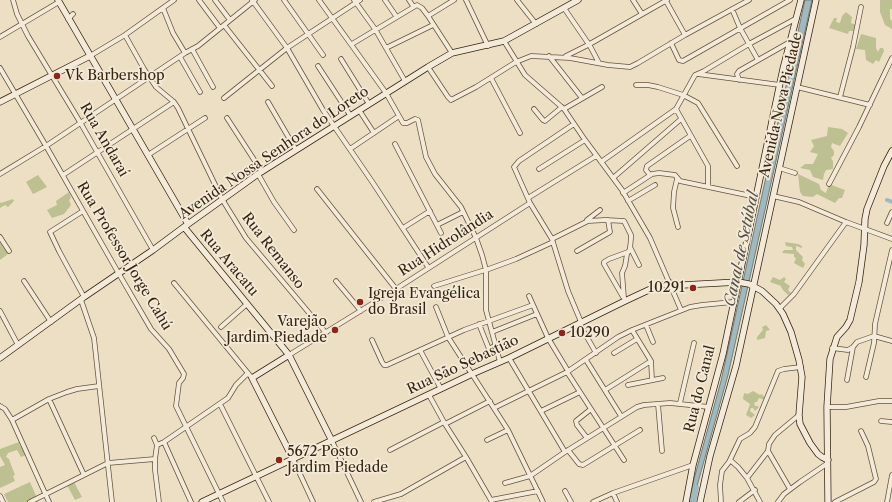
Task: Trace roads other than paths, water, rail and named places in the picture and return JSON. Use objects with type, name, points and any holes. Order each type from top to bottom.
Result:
[{"type":"street","name":"Rua Andaraí","points":[[13,0],[22,24],[154,250]]},
{"type":"street","points":[[0,102],[90,56],[126,35],[174,0]]},
{"type":"street","points":[[199,0],[260,70],[272,86]]},
{"type":"street","points":[[215,0],[230,20]]},
{"type":"street","points":[[0,174],[46,146],[149,76],[203,43],[254,0],[287,48],[334,126],[428,267]]},
{"type":"street","points":[[284,0],[309,33],[323,55]]},
{"type":"street","points":[[319,0],[386,93],[403,123],[405,124],[415,119],[418,120],[424,150],[429,164],[463,212],[476,238],[482,255],[487,285],[486,310],[500,362]]},
{"type":"street","points":[[224,98],[287,48],[333,18],[355,1],[360,0]]},
{"type":"street","points":[[385,0],[396,16]]},
{"type":"street","points":[[409,0],[413,6]]},
{"type":"street","points":[[443,0],[446,5]]},
{"type":"street","points":[[428,16],[454,0]]},
{"type":"street","points":[[466,0],[488,46]]},
{"type":"street","points":[[517,0],[536,24]]},
{"type":"street","name":"Avenida Nossa Senhora do Loreto","points":[[0,358],[154,250],[186,225],[260,173],[405,81],[452,53],[488,46],[504,41],[578,0]]},
{"type":"street","points":[[633,0],[642,14]]},
{"type":"street","points":[[562,58],[588,45],[666,0],[685,35]]},
{"type":"street","points":[[428,67],[451,100],[516,62],[531,56],[570,58],[599,63],[634,66],[671,43],[749,0]]},
{"type":"street","points":[[671,43],[681,62],[790,0]]},
{"type":"street","name":"Avenida Nova Piedade","points":[[740,282],[756,197],[780,85],[801,0]]},
{"type":"street","name":"Avenida Nova Piedade","points":[[751,284],[773,196],[816,0]]},
{"type":"street","points":[[0,37],[58,1]]},
{"type":"street","name":"Rua Aracatu","points":[[58,1],[68,11],[68,19],[116,98],[186,225],[247,304],[289,355],[361,502]]},
{"type":"street","points":[[355,1],[386,48],[405,81]]},
{"type":"street","points":[[352,44],[413,6],[419,6],[428,16],[452,53]]},
{"type":"street","points":[[840,97],[861,7]]},
{"type":"street","points":[[163,8],[173,34],[185,53]]},
{"type":"street","points":[[564,8],[592,49],[599,63]]},
{"type":"street","points":[[732,9],[740,28],[758,60]]},
{"type":"street","points":[[68,19],[74,14]]},
{"type":"street","points":[[601,162],[676,109],[695,75],[710,68],[797,17]]},
{"type":"street","points":[[386,48],[433,25]]},
{"type":"street","name":"Rua Remanso","points":[[126,35],[156,87],[174,102],[183,117],[222,199],[246,238],[326,332]]},
{"type":"street","points":[[504,41],[525,75],[563,108],[623,193],[655,248],[682,310]]},
{"type":"street","points":[[739,80],[737,74],[739,71],[790,42]]},
{"type":"street","points":[[192,49],[213,87]]},
{"type":"street","points":[[549,56],[582,98]]},
{"type":"street","points":[[180,57],[200,92]]},
{"type":"street","points":[[829,184],[870,105],[892,58]]},
{"type":"street","points":[[341,59],[369,104]]},
{"type":"street","points":[[318,66],[350,116]]},
{"type":"street","name":"Rua Professor Jorge Cahú","points":[[0,68],[151,329],[169,350],[184,374],[179,383],[176,406],[223,502]]},
{"type":"street","points":[[698,74],[780,85]]},
{"type":"street","points":[[491,78],[520,133]]},
{"type":"street","points":[[636,85],[648,85],[683,95],[695,101],[700,106],[737,166]]},
{"type":"street","points":[[534,109],[542,120],[545,121],[563,108],[602,87]]},
{"type":"street","points":[[797,87],[870,105]]},
{"type":"street","points":[[63,175],[174,102]]},
{"type":"street","points":[[268,102],[296,150]]},
{"type":"street","points":[[676,109],[708,166],[708,186]]},
{"type":"street","points":[[359,110],[374,133]]},
{"type":"street","points":[[350,149],[399,116]]},
{"type":"street","points":[[148,155],[205,118]]},
{"type":"street","points":[[227,118],[260,173],[274,202],[294,230]]},
{"type":"street","points":[[613,178],[681,119]]},
{"type":"street","points":[[574,124],[515,164],[514,168],[529,200],[552,241],[580,323],[596,353]]},
{"type":"street","points":[[650,176],[646,170],[648,166],[690,136]]},
{"type":"street","points":[[539,169],[585,140]]},
{"type":"street","points":[[395,144],[441,233]]},
{"type":"street","points":[[828,502],[828,407],[832,348],[837,337],[849,324],[853,311],[859,282],[867,209],[884,166],[892,151]]},
{"type":"street","name":"Rua Hidrolândia","points":[[250,376],[289,355],[396,289],[428,267],[476,238],[529,200],[596,156]]},
{"type":"street","points":[[779,168],[795,173]]},
{"type":"street","points":[[623,193],[655,173],[675,175],[680,180],[756,197]]},
{"type":"street","points":[[677,178],[673,208],[678,227]]},
{"type":"street","points":[[628,201],[655,185]]},
{"type":"street","points":[[317,189],[396,289]]},
{"type":"street","points":[[773,196],[799,202],[846,222],[892,239]]},
{"type":"street","points":[[586,222],[600,210]]},
{"type":"street","points":[[83,211],[50,232],[83,299],[94,338],[112,502]]},
{"type":"street","points":[[403,228],[430,211]]},
{"type":"street","points":[[437,225],[463,212]]},
{"type":"street","points":[[887,223],[892,212]]},
{"type":"street","points":[[434,286],[516,259],[586,222],[592,220],[624,221],[631,235],[630,247],[622,273],[624,299]]},
{"type":"street","points":[[577,250],[610,232],[608,220]]},
{"type":"street","points":[[780,308],[794,294],[846,222]]},
{"type":"street","points":[[0,237],[9,251]]},
{"type":"street","points":[[630,247],[639,265]]},
{"type":"street","points":[[866,377],[874,344],[875,324],[892,250]]},
{"type":"street","points":[[624,299],[604,266],[604,263],[628,252]]},
{"type":"street","points":[[24,281],[51,322]]},
{"type":"street","points":[[336,281],[361,311]]},
{"type":"street","name":"Rua São Sebastião","points":[[202,502],[472,374],[509,358],[580,323],[624,299],[669,283],[683,285],[740,282],[751,284]]},
{"type":"street","name":"Rua do Canal","points":[[686,502],[693,465],[709,407],[733,302],[740,282]]},
{"type":"street","points":[[174,283],[250,376],[293,459],[313,502]]},
{"type":"street","points":[[751,284],[769,297],[780,308],[791,332],[801,367],[802,382],[799,415],[800,424],[810,443],[821,456],[828,461]]},
{"type":"street","name":"Rua do Canal","points":[[700,502],[710,456],[736,366],[751,284]]},
{"type":"street","points":[[529,296],[548,338],[567,372],[624,460]]},
{"type":"street","points":[[494,408],[567,372],[618,337],[632,330],[682,310],[702,305],[733,302]]},
{"type":"street","points":[[221,327],[247,304]]},
{"type":"street","points":[[372,340],[384,365],[393,363],[479,324],[533,305]]},
{"type":"street","points":[[436,307],[448,337],[508,430],[543,502]]},
{"type":"street","points":[[0,311],[18,345]]},
{"type":"street","points":[[492,332],[537,314]]},
{"type":"street","points":[[479,324],[489,348],[496,345]]},
{"type":"street","points":[[646,325],[653,342]]},
{"type":"street","points":[[632,330],[651,361],[652,380]]},
{"type":"street","points":[[832,348],[848,350],[857,342],[874,336],[892,341]]},
{"type":"street","points":[[614,353],[637,339]]},
{"type":"street","points":[[680,404],[694,343]]},
{"type":"street","points":[[846,380],[853,347]]},
{"type":"street","points":[[420,350],[441,389]]},
{"type":"street","points":[[509,358],[567,451],[582,465],[640,430]]},
{"type":"street","points":[[586,360],[621,416]]},
{"type":"street","points":[[605,390],[651,361]]},
{"type":"street","points":[[721,502],[720,485],[722,472],[741,438],[750,433],[755,427],[778,371],[801,367]]},
{"type":"street","points":[[156,445],[164,442],[220,404],[228,398],[236,385],[250,376]]},
{"type":"street","points":[[628,384],[663,378]]},
{"type":"street","points":[[12,420],[49,399],[77,389],[99,386]]},
{"type":"street","points":[[541,411],[580,392]]},
{"type":"street","points":[[429,395],[491,501],[538,491]]},
{"type":"street","points":[[49,399],[84,475]]},
{"type":"street","points":[[390,450],[490,401]]},
{"type":"street","points":[[828,407],[879,401],[892,401]]},
{"type":"street","points":[[220,404],[269,502]]},
{"type":"street","points":[[505,482],[530,476],[637,407],[658,404],[680,404],[709,407]]},
{"type":"street","points":[[658,404],[662,451]]},
{"type":"street","points":[[0,406],[5,409],[12,420],[49,502]]},
{"type":"street","points":[[588,438],[577,425],[576,421],[591,409]]},
{"type":"street","points":[[747,478],[768,451],[769,444],[775,435],[799,415]]},
{"type":"street","points":[[881,421],[892,422]]},
{"type":"street","points":[[488,440],[508,430]]},
{"type":"street","points":[[836,502],[876,480],[871,455],[861,431]]},
{"type":"street","points":[[154,438],[156,445],[154,459],[159,502]]},
{"type":"street","points":[[164,442],[191,502]]},
{"type":"street","points":[[768,451],[790,489]]},
{"type":"street","points":[[374,502],[401,494],[466,457]]},
{"type":"street","points":[[30,502],[108,463],[154,459]]},
{"type":"street","points":[[730,460],[747,478],[760,502]]},
{"type":"street","points":[[778,502],[790,489],[828,461]]},
{"type":"street","points":[[593,502],[613,493],[693,465]]},
{"type":"street","points":[[887,502],[892,475]]},
{"type":"street","points":[[565,490],[571,502]]},
{"type":"street","points":[[739,502],[754,490]]},
{"type":"street","points":[[613,493],[617,502]]},
{"type":"street","points":[[0,496],[3,502]]},
{"type":"street","points":[[604,497],[606,502]]},
{"type":"water","points":[[805,0],[812,0],[728,375],[697,486],[694,502],[689,502],[721,381]]},
{"type":"waterway","points":[[887,200],[892,202]]},
{"type":"waterway","name":"Canal de Setúbal","points":[[694,502],[697,487]]},
{"type":"place","name":"Vk Barbershop","points":[[57,76]]},
{"type":"place","name":"10291","points":[[693,288]]},
{"type":"place","name":"Igreja Evangélica do Brasil","points":[[360,302]]},
{"type":"place","name":"Varejão Jardim Piedade","points":[[335,330]]},
{"type":"place","name":"10290","points":[[562,333]]},
{"type":"place","name":"5672 Posto Jardim Piedade","points":[[279,460]]}]
